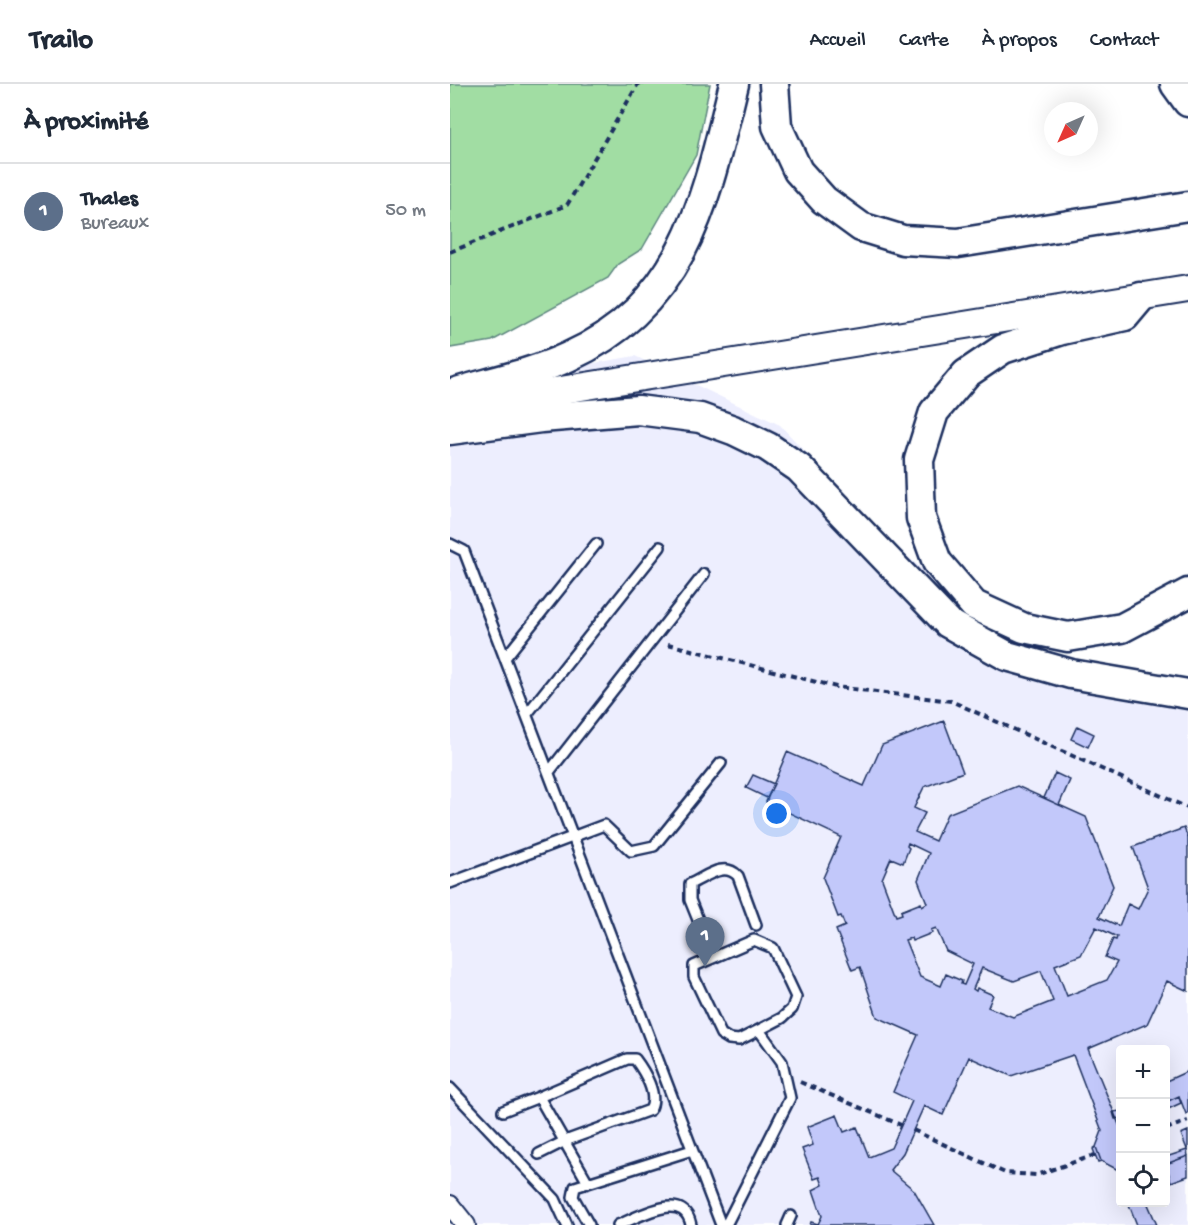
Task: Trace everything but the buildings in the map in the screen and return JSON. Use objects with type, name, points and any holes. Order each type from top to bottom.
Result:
[{"type":"main road","points":[[450,394],[567,357],[603,338],[641,310],[681,255],[712,175],[734,84]]},
{"type":"main road","points":[[774,84],[777,126],[798,171],[825,200],[861,227],[903,240],[958,243],[1188,206]]},
{"type":"main road","points":[[1175,84],[1188,102]]},
{"type":"main road","points":[[450,408],[1188,289]]},
{"type":"main road","points":[[1141,297],[1125,316],[1062,330],[1003,349],[966,374],[934,412],[919,460],[921,518],[937,562],[975,605],[1024,628],[1068,637],[1122,628],[1188,593]]},
{"type":"main road","points":[[450,430],[541,418],[638,410],[700,418],[733,430],[768,447],[799,468],[948,623],[1006,656],[1071,674],[1188,694]]},
{"type":"street","points":[[450,1205],[466,1225]]},
{"type":"lane","points":[[450,544],[465,551],[721,1225]]},
{"type":"lane","points":[[505,658],[596,544]]},
{"type":"lane","points":[[526,714],[660,547]]},
{"type":"lane","points":[[549,772],[704,574]]},
{"type":"lane","points":[[450,883],[604,825],[632,851],[654,846],[721,763]]},
{"type":"lane","points":[[712,957],[690,900],[690,884],[724,868],[733,870],[738,876],[756,925]]},
{"type":"lane","points":[[754,940],[773,948],[796,997],[792,1009],[782,1018],[759,1030],[739,1040],[729,1040],[721,1034],[694,977],[694,966],[754,940]]},
{"type":"lane","points":[[726,1225],[790,1098],[787,1076],[782,1062],[759,1030]]},
{"type":"lane","points":[[503,1111],[627,1059],[635,1059],[654,1095],[654,1103],[650,1110],[565,1141],[539,1154]]},
{"type":"lane","points":[[450,1088],[555,1199],[567,1225]]},
{"type":"lane","points":[[539,1097],[587,1181]]},
{"type":"lane","points":[[589,1225],[573,1192],[575,1187],[587,1181],[692,1150]]},
{"type":"lane","points":[[618,1225],[671,1205],[682,1208],[689,1215],[691,1225]]},
{"type":"path","points":[[450,252],[567,205],[638,84]]},
{"type":"path","points":[[652,640],[836,687],[951,701],[1188,808]]},
{"type":"path","points":[[787,1076],[901,1125]]},
{"type":"path","points":[[1170,1128],[1188,1121]]},
{"type":"path","points":[[913,1130],[1005,1173],[1036,1175],[1095,1155]]},
{"type":"shaded area","points":[[635,356],[780,425],[893,545],[1014,644],[1188,693],[1188,1225],[450,1225],[450,388]]},
{"type":"green space","points":[[450,84],[710,84],[696,155],[642,249],[618,264],[608,278],[492,341],[450,348]]},
{"type":"place","name":"Thales","points":[[705,967]]}]
